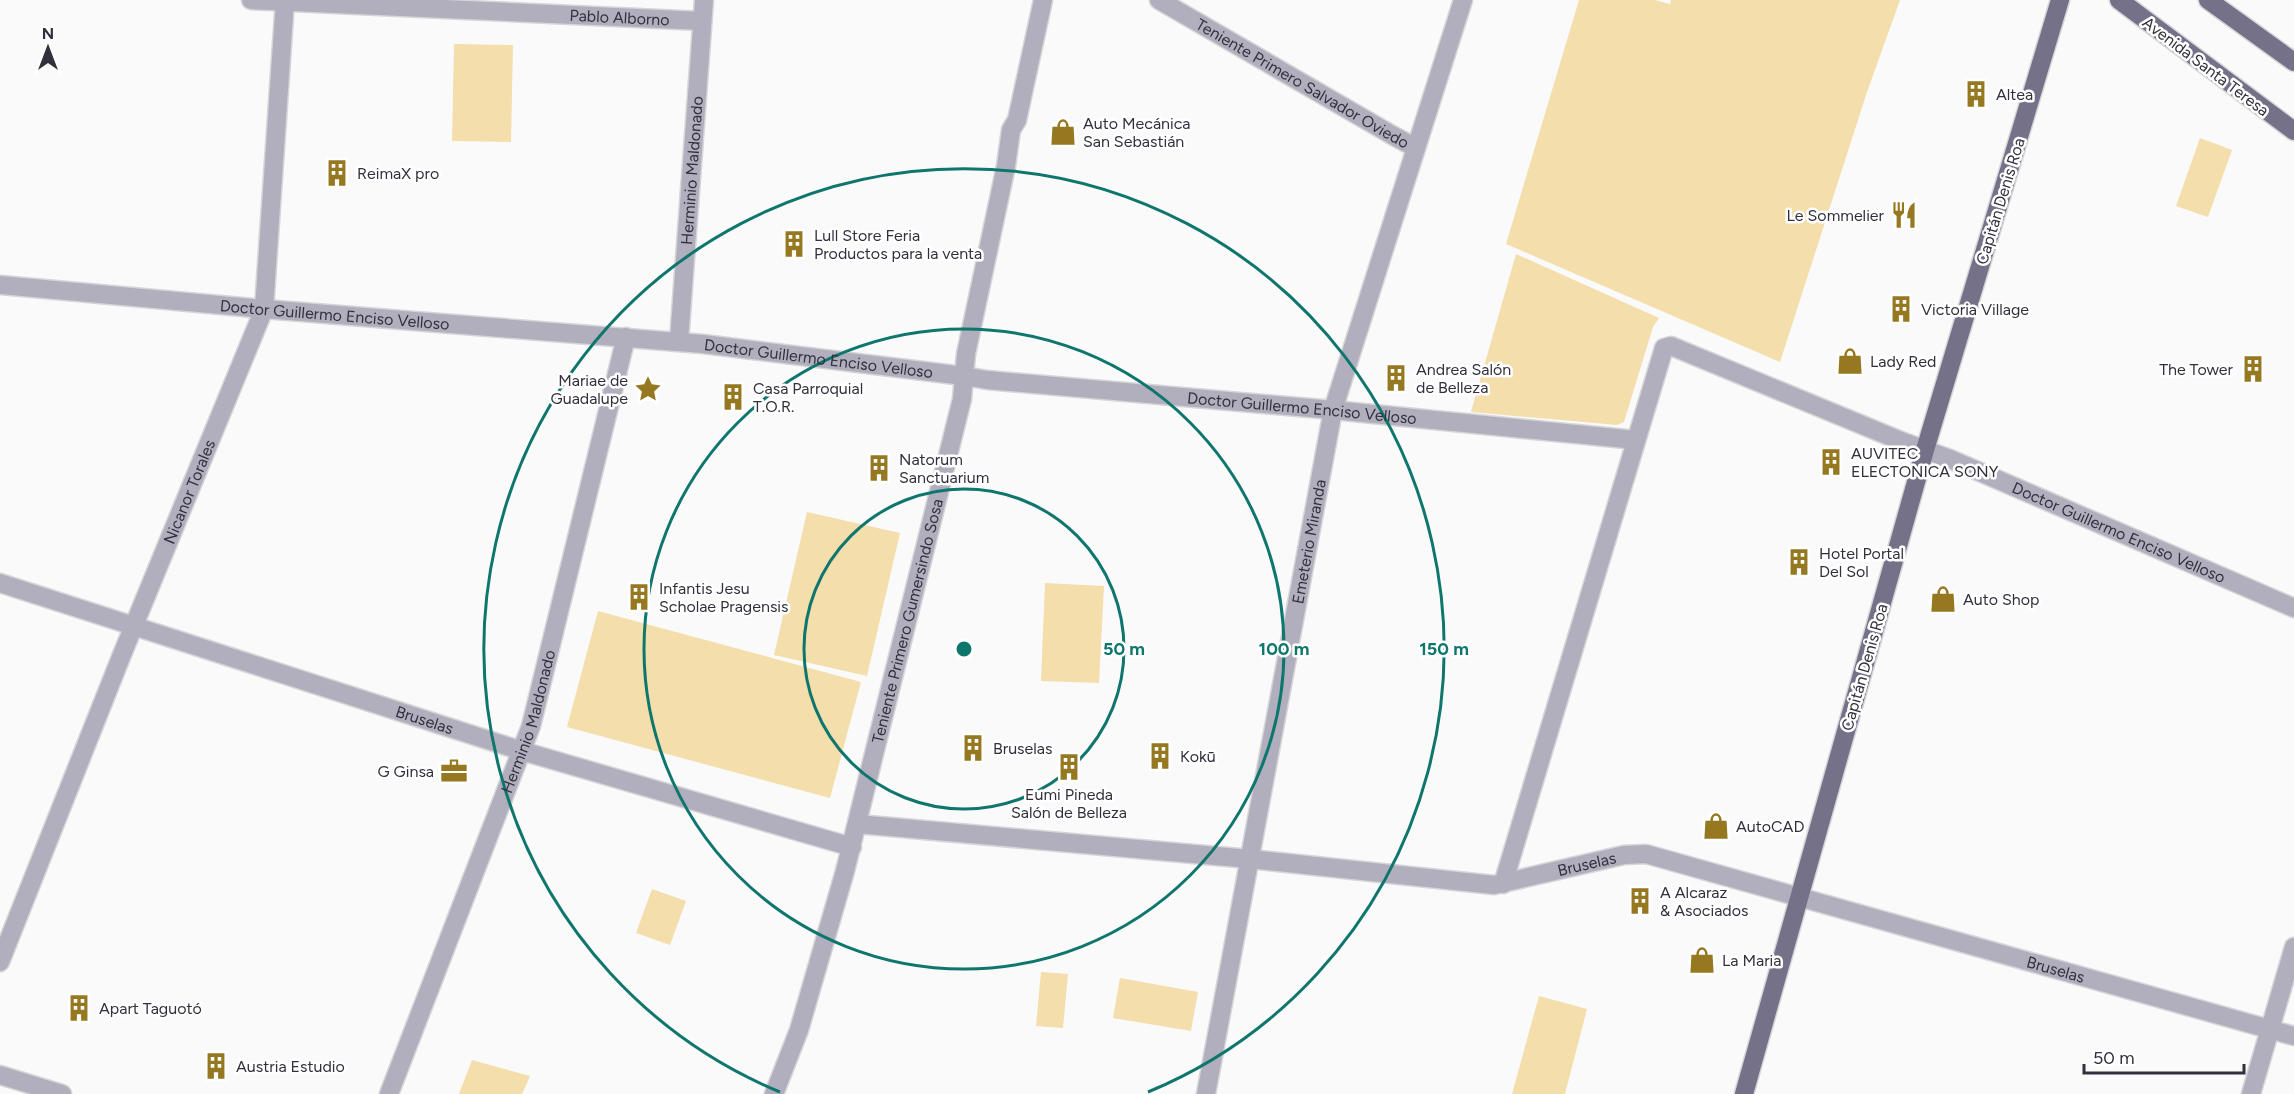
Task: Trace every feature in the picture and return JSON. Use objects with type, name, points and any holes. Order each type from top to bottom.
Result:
[{"type":"main road","name":"Capitán Denis Roa","points":[[1744,1094],[1925,450],[2060,0]]},
{"type":"main road","name":"Avenida Santa Teresa","points":[[2119,0],[2294,131]]},
{"type":"main road","points":[[2208,0],[2294,62]]},
{"type":"street","name":"Pablo Alborno","points":[[251,0],[702,21]]},
{"type":"street","name":"Herminio Maldonado","points":[[679,341],[704,0]]},
{"type":"street","name":"Teniente Primero Gumersindo Sosa","points":[[774,1094],[799,1030],[852,847],[962,399],[966,354],[1006,166],[1011,130],[1017,120],[1043,0]]},
{"type":"street","name":"Teniente Primero Salvador Oviedo","points":[[1159,0],[1416,147]]},
{"type":"street","name":"Emeterio Miranda","points":[[1206,1094],[1333,410],[1463,0]]},
{"type":"street","name":"Nicanor Torales","points":[[0,962],[264,309],[285,1]]},
{"type":"street","name":"Doctor Guillermo Enciso Velloso","points":[[0,285],[264,309],[679,341],[987,380],[1333,410],[1636,440]]},
{"type":"street","name":"Herminio Maldonado","points":[[389,1094],[531,726],[626,338]]},
{"type":"street","name":"Doctor Guillermo Enciso Velloso","points":[[1503,884],[1664,348],[1671,346],[1950,459],[2294,608]]},
{"type":"street","name":"Bruselas","points":[[0,583],[522,751],[852,847]]},
{"type":"street","name":"Bruselas","points":[[857,824],[1250,859],[1494,885],[1624,855],[1646,854],[2294,1036]]},
{"type":"street","points":[[2251,1094],[2294,947]]},
{"type":"street","points":[[0,1075],[62,1094]]},
{"type":"shaded area","points":[[1579,0],[1655,0],[1670,4],[1671,0],[1900,0],[1867,92],[1780,362],[1506,244]]},
{"type":"shaded area","points":[[454,44],[513,45],[511,142],[452,141]]},
{"type":"shaded area","points":[[2200,138],[2232,150],[2208,217],[2176,206]]},
{"type":"shaded area","points":[[1516,254],[1659,318],[1653,327],[1624,422],[1617,425],[1471,412]]},
{"type":"shaded area","points":[[807,512],[900,533],[867,676],[774,655]]},
{"type":"shaded area","points":[[1045,583],[1104,586],[1099,683],[1041,681]]},
{"type":"shaded area","points":[[598,611],[861,682],[830,798],[567,727]]},
{"type":"shaded area","points":[[652,889],[686,901],[670,945],[636,933]]},
{"type":"shaded area","points":[[1041,972],[1068,974],[1063,1028],[1036,1026]]},
{"type":"shaded area","points":[[1120,978],[1198,992],[1191,1031],[1113,1018]]},
{"type":"shaded area","points":[[1539,996],[1587,1009],[1565,1094],[1512,1094]]},
{"type":"shaded area","points":[[472,1060],[530,1076],[522,1094],[459,1094]]},
{"type":"place","name":"Altea","points":[[1976,94]]},
{"type":"place","name":"Auto Mecánica San Sebastián","points":[[1063,132]]},
{"type":"place","name":"ReimaX pro","points":[[337,173]]},
{"type":"place","name":"Le Sommelier","points":[[1904,215]]},
{"type":"place","name":"Lull Store Feria Productos para la venta","points":[[794,244]]},
{"type":"place","name":"Victoria Village","points":[[1901,309]]},
{"type":"place","name":"Lady Red","points":[[1850,361]]},
{"type":"place","name":"The Tower","points":[[2253,369]]},
{"type":"place","name":"Andrea Salón de Belleza","points":[[1396,378]]},
{"type":"place","name":"Mariae de Guadalupe","points":[[648,389]]},
{"type":"place","name":"Casa Parroquial T.O.R.","points":[[733,397]]},
{"type":"place","name":"AUVITEC ELECTONICA SONY","points":[[1831,462]]},
{"type":"place","name":"Natorum Sanctuarium","points":[[879,468]]},
{"type":"place","name":"Hotel Portal Del Sol","points":[[1799,562]]},
{"type":"place","name":"Infantis Jesu Scholae Pragensis","points":[[639,597]]},
{"type":"place","name":"Auto Shop","points":[[1943,599]]},
{"type":"place","name":"Bruselas","points":[[973,748]]},
{"type":"place","name":"Kokū","points":[[1160,756]]},
{"type":"place","name":"Eumi Pineda Salón de Belleza","points":[[1069,767]]},
{"type":"place","name":"G Ginsa","points":[[454,771]]},
{"type":"place","name":"AutoCAD","points":[[1716,826]]},
{"type":"place","name":"A Alcaraz & Asociados","points":[[1640,901]]},
{"type":"place","name":"La Maria","points":[[1702,960]]},
{"type":"place","name":"Apart Taguotó","points":[[79,1008]]},
{"type":"place","name":"Austria Estudio","points":[[216,1066]]}]
